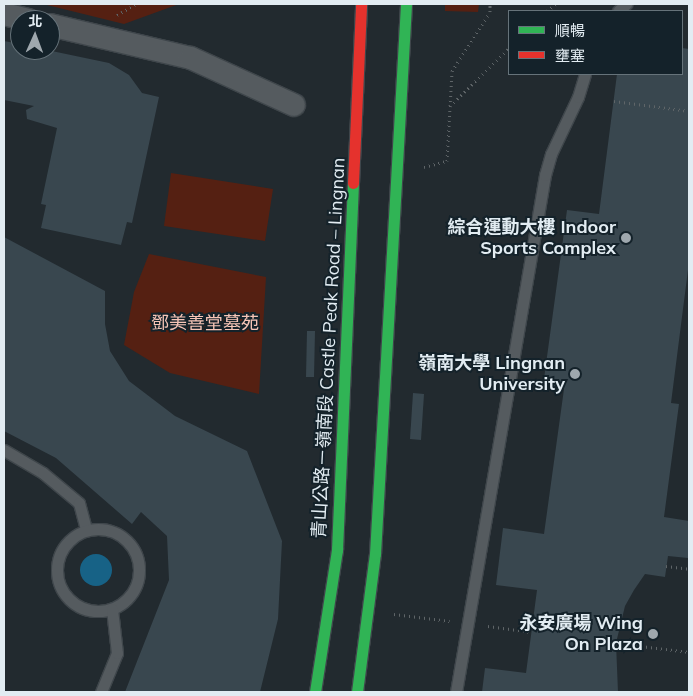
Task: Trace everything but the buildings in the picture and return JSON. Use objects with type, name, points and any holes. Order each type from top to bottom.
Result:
[{"type":"main road","name":"青山公路－嶺南段 Castle Peak Road – Lingnan","points":[[315,692],[337,550],[361,4]]},
{"type":"main road","points":[[357,692],[375,554],[406,4]]},
{"type":"street","points":[[60,27],[191,58],[294,105]]},
{"type":"lane","points":[[456,692],[545,175],[550,154],[578,97],[585,75]]},
{"type":"lane","points":[[4,450],[43,473],[79,503],[86,530]]},
{"type":"lane","points":[[86,530],[114,531],[126,539],[139,564],[134,591],[112,608],[86,609],[74,603],[58,582],[58,556],[69,540],[86,530]]},
{"type":"lane","points":[[100,692],[117,653],[112,608]]},
{"type":"path","points":[[424,167],[447,161],[452,71],[490,12],[490,4]]},
{"type":"path","points":[[450,106],[508,49]]},
{"type":"path","points":[[614,101],[689,111]]},
{"type":"path","points":[[666,566],[689,568]]},
{"type":"path","points":[[616,643],[689,652]]},
{"type":"green space","points":[[43,4],[179,4],[124,24]]},
{"type":"green space","points":[[445,4],[479,4],[478,12],[445,11]]},
{"type":"green space","points":[[171,173],[273,189],[265,241],[164,226]]},
{"type":"green space","name":"鄧美善堂墓苑","points":[[149,254],[266,277],[259,394],[170,373],[124,345],[134,292]]},
{"type":"water","points":[[96,554],[108,558],[112,570],[108,582],[96,586],[84,582],[80,570],[84,558]]},
{"type":"traffic: fast","points":[[357,692],[375,554],[406,4]]},
{"type":"traffic: fast","points":[[315,692],[337,550],[353,183]]},
{"type":"traffic: jam","points":[[353,183],[361,4]]},
{"type":"place","name":"綜合運動大樓 Indoor Sports Complex","points":[[626,238]]},
{"type":"place","name":"嶺南大學 Lingnan University","points":[[575,374]]},
{"type":"place","name":"永安廣場 Wing On Plaza","points":[[653,634]]}]
